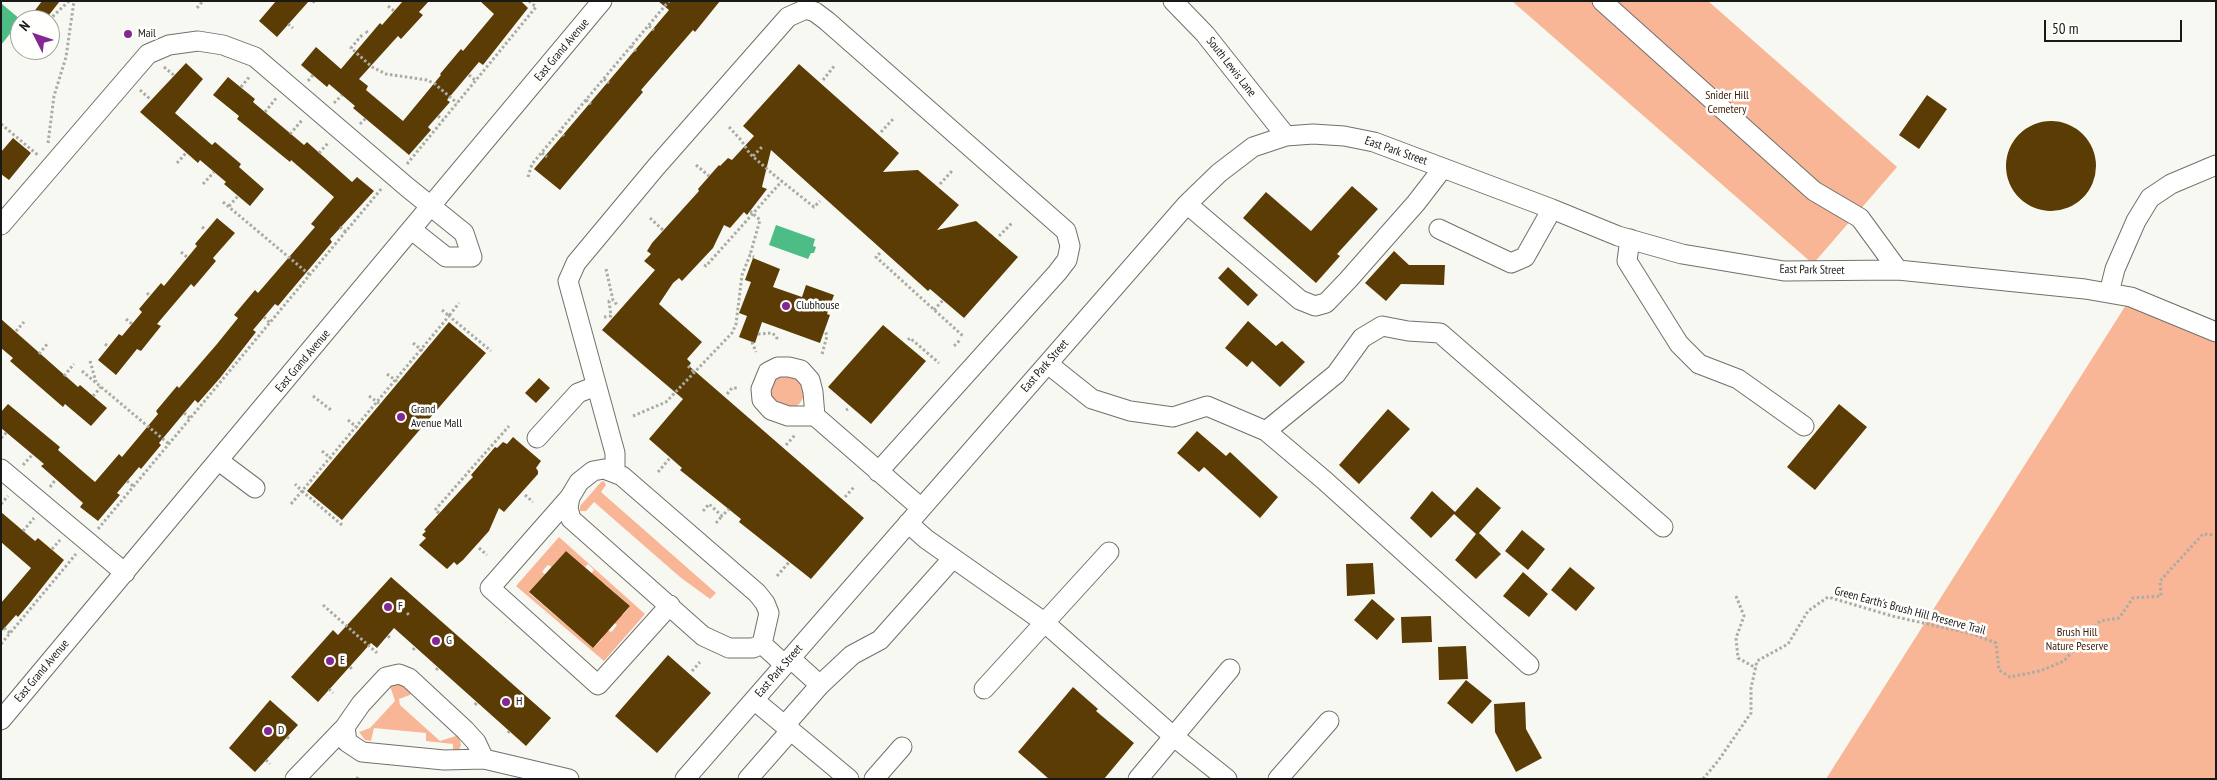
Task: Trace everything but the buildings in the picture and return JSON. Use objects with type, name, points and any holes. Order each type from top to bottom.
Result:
[{"type":"street","name":"East Grand Avenue","points":[[1,720],[602,1]]},
{"type":"street","name":"South Lewis Lane","points":[[1173,1],[1205,34],[1286,136]]},
{"type":"street","points":[[1602,1],[1814,191],[1860,218],[1898,270]]},
{"type":"street","points":[[615,472],[615,453],[568,282],[576,263],[656,167],[788,17],[806,9],[815,12],[827,21],[1066,231],[1070,246],[1067,260],[1057,273],[878,472]]},
{"type":"street","points":[[1,225],[148,54],[169,45],[198,41],[223,45],[255,57],[464,233],[472,256],[446,257],[412,230]]},
{"type":"street","name":"East Park Street","points":[[685,779],[1187,204],[1219,173],[1253,147],[1286,136],[1313,134],[1344,136],[1374,142],[1630,239],[1682,254],[1784,271],[1898,270],[2109,293],[2131,297],[2216,332]]},
{"type":"street","points":[[2109,293],[2115,269],[2136,221],[2150,198],[2171,184],[2216,165]]},
{"type":"street","points":[[1187,204],[1300,300],[1315,306],[1326,303],[1348,280],[1416,203],[1443,168]]},
{"type":"street","points":[[1439,229],[1511,263],[1525,257],[1552,209]]},
{"type":"street","points":[[1630,239],[1627,261],[1679,344],[1699,364],[1738,379],[1804,426]]},
{"type":"street","points":[[1266,432],[1336,374],[1362,338],[1382,326],[1408,331],[1440,333],[1663,527]]},
{"type":"street","points":[[1048,364],[1092,399],[1130,411],[1173,417],[1207,406],[1266,432],[1324,480],[1529,665]]},
{"type":"street","points":[[537,438],[578,393],[596,386]]},
{"type":"street","points":[[815,416],[921,508]]},
{"type":"street","points":[[219,461],[255,488]]},
{"type":"street","points":[[10,469],[125,573]]},
{"type":"street","points":[[670,605],[598,685],[490,588],[570,497],[579,482],[593,471],[604,469],[615,472],[762,598],[769,613],[762,644]]},
{"type":"street","points":[[570,497],[568,508],[571,519],[704,636],[718,644],[741,649],[753,648],[762,644]]},
{"type":"street","points":[[908,524],[926,540],[1044,622],[1173,736],[1227,779]]},
{"type":"street","points":[[984,689],[1109,552]]},
{"type":"street","points":[[748,779],[820,685],[852,654],[880,640],[952,558]]},
{"type":"street","points":[[762,644],[820,685]]},
{"type":"street","points":[[1138,779],[1230,669]]},
{"type":"street","points":[[295,779],[345,727],[361,704],[386,677],[399,674],[409,678],[465,730],[476,742],[484,759]]},
{"type":"street","points":[[754,700],[849,779]]},
{"type":"street","points":[[1278,779],[1329,720]]},
{"type":"street","points":[[345,727],[347,742],[362,752],[444,760],[484,759],[569,779]]},
{"type":"street","points":[[874,779],[902,747]]},
{"type":"path","points":[[59,10],[69,1]]},
{"type":"path","points":[[48,146],[54,96],[66,57],[74,1]]},
{"type":"path","points":[[403,168],[420,145],[476,80],[495,53],[536,7],[529,1]]},
{"type":"path","points":[[528,177],[531,166],[542,152],[669,1]]},
{"type":"path","points":[[196,8],[202,2]]},
{"type":"path","points":[[388,6],[394,11]]},
{"type":"path","points":[[288,24],[293,28]]},
{"type":"path","points":[[649,26],[654,30]]},
{"type":"path","points":[[366,31],[369,34]]},
{"type":"path","points":[[362,35],[351,48],[372,67],[386,74],[427,80],[435,84],[457,103]]},
{"type":"path","points":[[631,46],[636,51]]},
{"type":"path","points":[[158,62],[175,76]]},
{"type":"path","points":[[823,80],[835,65]]},
{"type":"path","points":[[469,74],[476,80]]},
{"type":"path","points":[[241,87],[251,75]]},
{"type":"path","points":[[604,79],[609,83]]},
{"type":"path","points":[[265,112],[278,97]]},
{"type":"path","points":[[586,100],[591,104]]},
{"type":"path","points":[[438,116],[442,120]]},
{"type":"path","points":[[881,132],[894,118]]},
{"type":"path","points":[[290,134],[304,119]]},
{"type":"path","points":[[1,124],[40,156]]},
{"type":"path","points":[[728,127],[753,156],[814,207],[820,201]]},
{"type":"path","points":[[560,131],[564,136]]},
{"type":"path","points":[[319,153],[330,141]]},
{"type":"path","points":[[753,156],[762,147]]},
{"type":"path","points":[[542,152],[547,156]]},
{"type":"path","points":[[177,163],[186,153]]},
{"type":"path","points":[[696,165],[709,176]]},
{"type":"path","points":[[940,184],[952,170]]},
{"type":"path","points":[[203,184],[214,172]]},
{"type":"path","points":[[704,265],[706,266],[751,212],[782,181]]},
{"type":"path","points":[[95,532],[190,418],[246,347],[270,322],[290,296],[310,275],[322,257],[346,232],[384,186]]},
{"type":"path","points":[[229,206],[238,196]]},
{"type":"path","points":[[223,202],[310,275]]},
{"type":"path","points":[[363,204],[366,208]]},
{"type":"path","points":[[633,416],[666,402],[735,328],[742,275],[752,256],[760,220],[751,212]]},
{"type":"path","points":[[650,218],[663,230]]},
{"type":"path","points":[[999,236],[1012,223]]},
{"type":"path","points":[[202,227],[206,230]]},
{"type":"path","points":[[340,227],[346,232]]},
{"type":"path","points":[[181,252],[188,258]]},
{"type":"path","points":[[880,253],[876,257],[963,336]]},
{"type":"path","points":[[606,268],[613,300],[618,306]]},
{"type":"path","points":[[604,317],[611,316],[609,301],[613,300]]},
{"type":"path","points":[[934,310],[943,300]]},
{"type":"path","points":[[291,504],[358,428],[459,303]]},
{"type":"path","points":[[442,310],[491,351]]},
{"type":"path","points":[[264,318],[270,322]]},
{"type":"path","points":[[126,319],[132,324]]},
{"type":"path","points":[[16,331],[24,322]]},
{"type":"path","points":[[822,354],[827,336],[825,330]]},
{"type":"path","points":[[758,334],[772,333],[778,341]]},
{"type":"path","points":[[908,340],[910,338],[939,363]]},
{"type":"path","points":[[954,346],[960,340]]},
{"type":"path","points":[[752,342],[756,352]]},
{"type":"path","points":[[39,354],[48,343]]},
{"type":"path","points":[[414,343],[422,350]]},
{"type":"path","points":[[90,361],[96,383]]},
{"type":"path","points":[[64,376],[74,364]]},
{"type":"path","points":[[688,366],[695,373]]},
{"type":"path","points":[[82,371],[168,444]]},
{"type":"path","points":[[387,374],[397,381]]},
{"type":"path","points":[[93,396],[101,386]]},
{"type":"path","points":[[727,394],[732,388],[737,388]]},
{"type":"path","points":[[312,396],[331,410]]},
{"type":"path","points":[[369,396],[378,403]]},
{"type":"path","points":[[184,413],[190,418]]},
{"type":"path","points":[[348,420],[358,428]]},
{"type":"path","points":[[439,513],[435,510],[483,459],[509,426]]},
{"type":"path","points":[[1,438],[6,432]]},
{"type":"path","points":[[786,445],[795,435]]},
{"type":"path","points":[[322,451],[332,459]]},
{"type":"path","points":[[10,469],[32,454]]},
{"type":"path","points":[[658,472],[670,458]]},
{"type":"path","points":[[127,481],[134,486]]},
{"type":"path","points":[[295,484],[342,525]]},
{"type":"path","points":[[845,498],[854,487]]},
{"type":"path","points":[[525,495],[533,502]]},
{"type":"path","points":[[702,511],[709,504],[722,516]]},
{"type":"path","points":[[108,509],[112,512]]},
{"type":"path","points":[[716,523],[729,509]]},
{"type":"path","points":[[23,531],[36,516]]},
{"type":"path","name":"Green Earth's Brush Hill Preserve Trail","points":[[1756,668],[1757,661],[1788,644],[1808,611],[1828,597],[1892,616],[1972,634],[1996,643],[1998,670],[2010,677],[2040,671],[2064,661],[2100,621],[2119,618],[2133,598],[2161,596],[2160,581],[2203,534],[2216,535]]},
{"type":"path","points":[[52,549],[62,538]]},
{"type":"path","points":[[478,548],[487,555]]},
{"type":"path","points":[[1,644],[31,605],[78,552]]},
{"type":"path","points":[[777,576],[790,561]]},
{"type":"path","points":[[1703,779],[1718,761],[1751,713],[1751,688],[1756,668],[1738,658],[1736,638],[1744,616],[1736,596]]},
{"type":"path","points":[[323,605],[378,654]]},
{"type":"path","points":[[4,628],[10,633]]},
{"type":"path","points":[[413,650],[416,646]]},
{"type":"path","points":[[692,671],[700,662]]},
{"type":"path","points":[[350,667],[353,670]]},
{"type":"path","points":[[436,670],[439,667]]},
{"type":"path","points":[[329,689],[333,693]]},
{"type":"path","points":[[287,737],[291,740]]},
{"type":"path","points":[[266,760],[270,764]]},
{"type":"green space","name":"Snider Hill Cemetery","points":[[1512,1],[1708,1],[1897,167],[1813,264]]},
{"type":"green space","name":"Brush Hill Nature Peserve","points":[[2131,297],[2216,332],[2216,779],[1826,779]]},
{"type":"green space","points":[[787,375],[794,376],[799,380],[803,385],[803,399],[799,404],[794,408],[787,409],[780,408],[775,404],[771,399],[770,392],[771,385],[775,380],[780,376]]},
{"type":"green space","points":[[604,481],[606,485],[601,492],[716,593],[710,599],[680,577],[594,502],[586,511],[580,511],[580,506]]},
{"type":"green space","points":[[559,537],[645,614],[604,661],[516,586]],"holes":[[[566,551],[585,567],[588,564],[594,570],[588,577],[605,584],[630,606],[623,615],[620,614],[613,622],[617,625],[614,629],[611,632],[606,629],[602,639],[593,648],[529,593],[545,574],[542,572],[545,568],[548,565],[552,567]]]},
{"type":"green space","points":[[392,683],[402,685],[411,692],[410,695],[399,699],[400,705],[440,741],[459,735],[461,745],[459,750],[453,750],[453,744],[426,741],[426,733],[374,728],[371,741],[365,740],[359,732],[370,728],[395,701],[390,686]]},
{"type":"shaded area","points":[[1,5],[10,11],[10,34],[1,45]]},
{"type":"shaded area","points":[[776,225],[815,239],[813,246],[816,247],[814,253],[811,253],[808,259],[769,245]]},
{"type":"place","name":"Mail","points":[[128,34]]},
{"type":"place","name":"Clubhouse","points":[[786,306]]},
{"type":"place","name":"Grand Avenue Mall","points":[[401,417]]},
{"type":"place","name":"F","points":[[388,607]]},
{"type":"place","name":"G","points":[[436,641]]},
{"type":"place","name":"E","points":[[330,661]]},
{"type":"place","name":"H","points":[[506,702]]},
{"type":"place","name":"D","points":[[268,731]]}]
